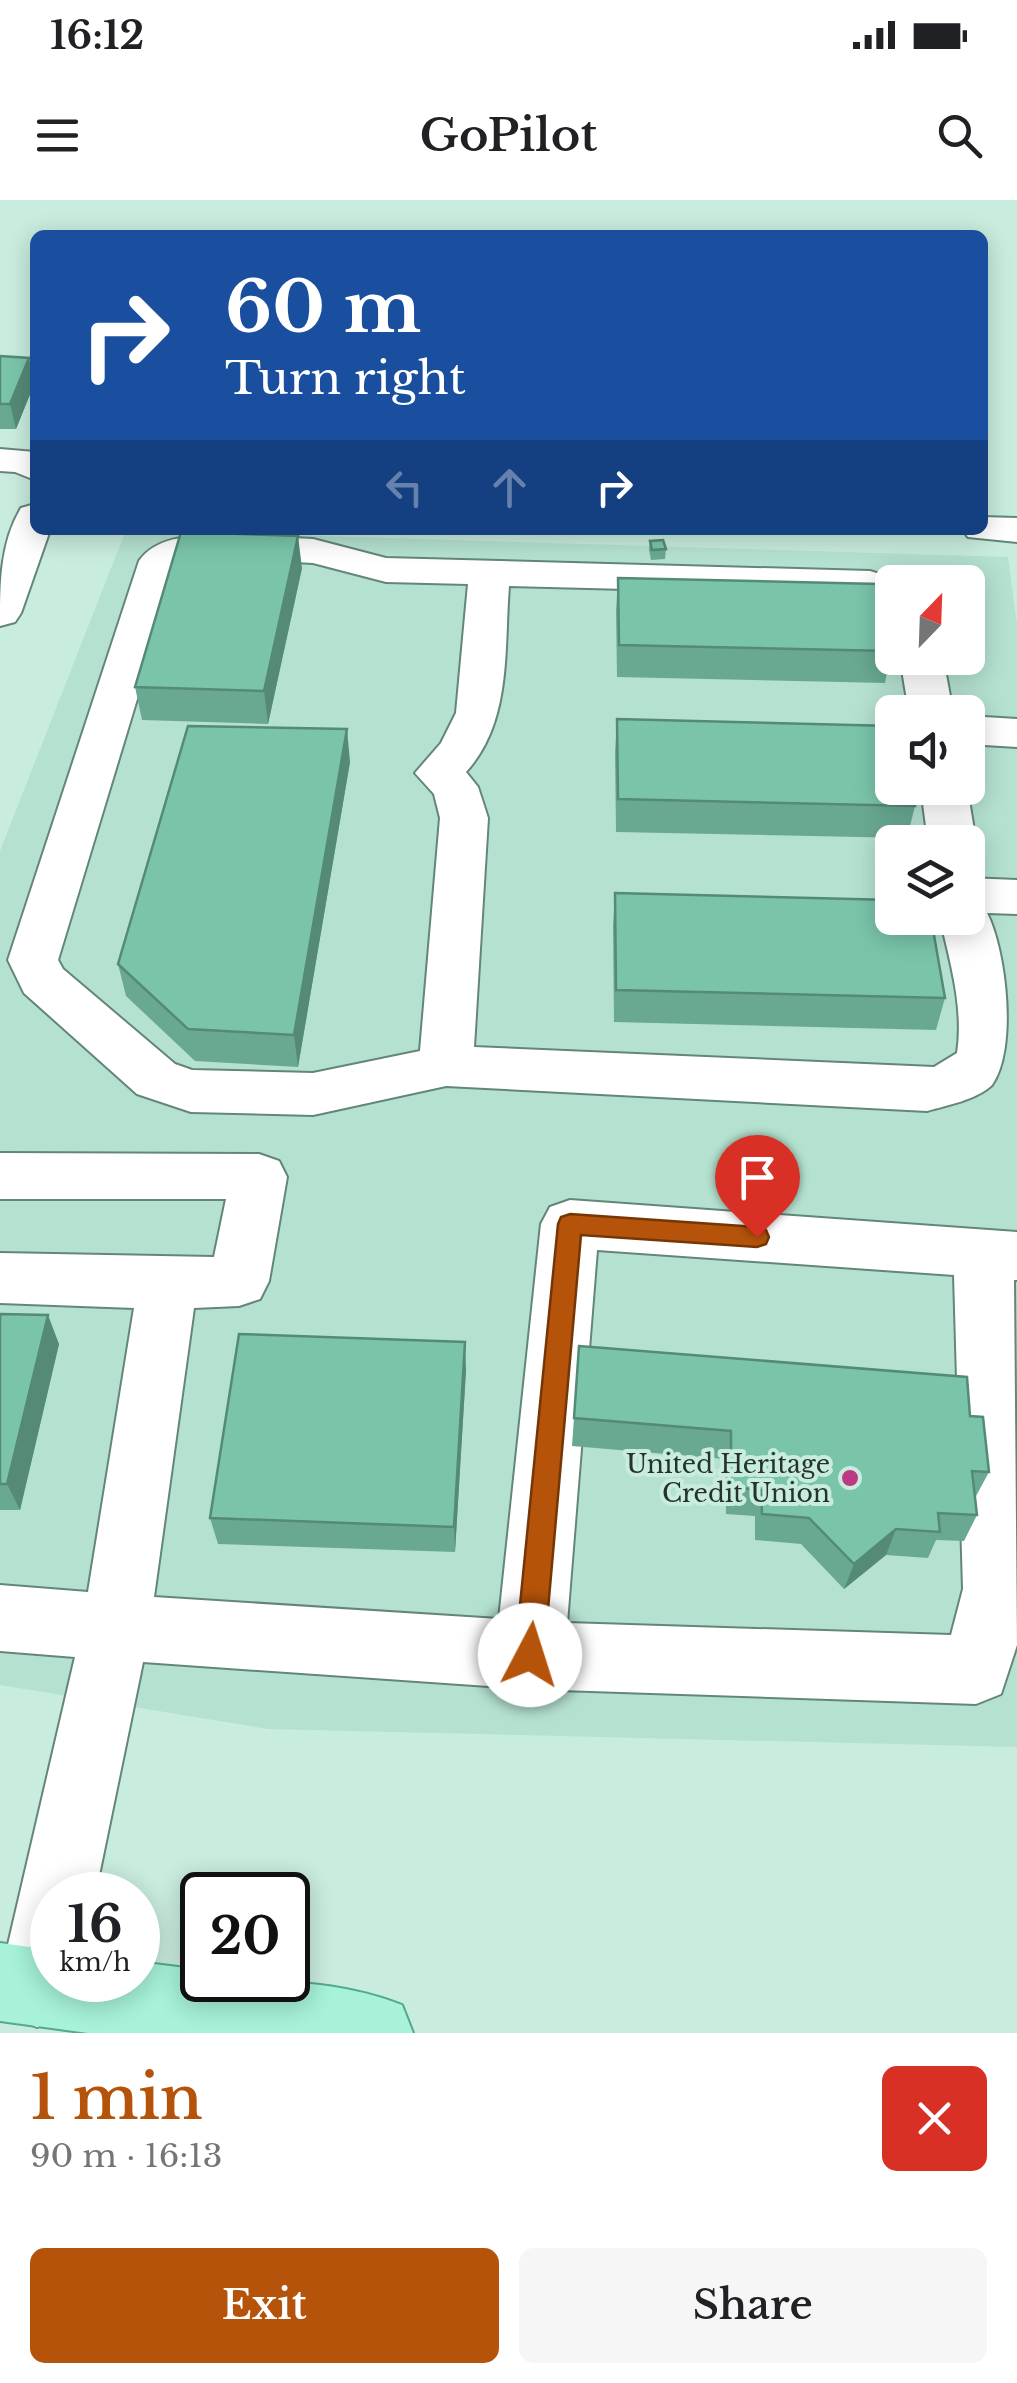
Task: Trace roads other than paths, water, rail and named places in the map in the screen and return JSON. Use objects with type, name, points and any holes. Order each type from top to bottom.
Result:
[{"type":"main road","points":[[18,1985],[374,2033]]},
{"type":"lane","points":[[0,460],[24,461],[30,465]]},
{"type":"lane","points":[[988,529],[1017,530]]},
{"type":"lane","points":[[1,609],[30,530]]},
{"type":"lane","points":[[875,586],[386,570],[300,549],[174,551],[159,561],[32,960],[42,980],[156,1079],[191,1092],[312,1094],[446,1066],[927,1090],[974,1070],[984,1055],[988,1032],[968,935]]},
{"type":"lane","points":[[446,1066],[464,818],[455,788],[438,772],[460,750],[478,713],[489,575]]},
{"type":"lane","points":[[985,731],[1017,732]]},
{"type":"lane","points":[[985,895],[1017,897]]},
{"type":"lane","points":[[0,1176],[258,1177],[239,1280],[168,1284],[0,1278]]},
{"type":"lane","points":[[0,1618],[530,1655],[976,1670],[997,1589],[1000,1254],[570,1224],[530,1655]]},
{"type":"lane","points":[[62,1872],[116,1626],[168,1284]]},
{"type":"lane","points":[[18,1985],[30,1960]]},
{"type":"place","name":"United Heritage Credit Union","points":[[850,1478]]}]
